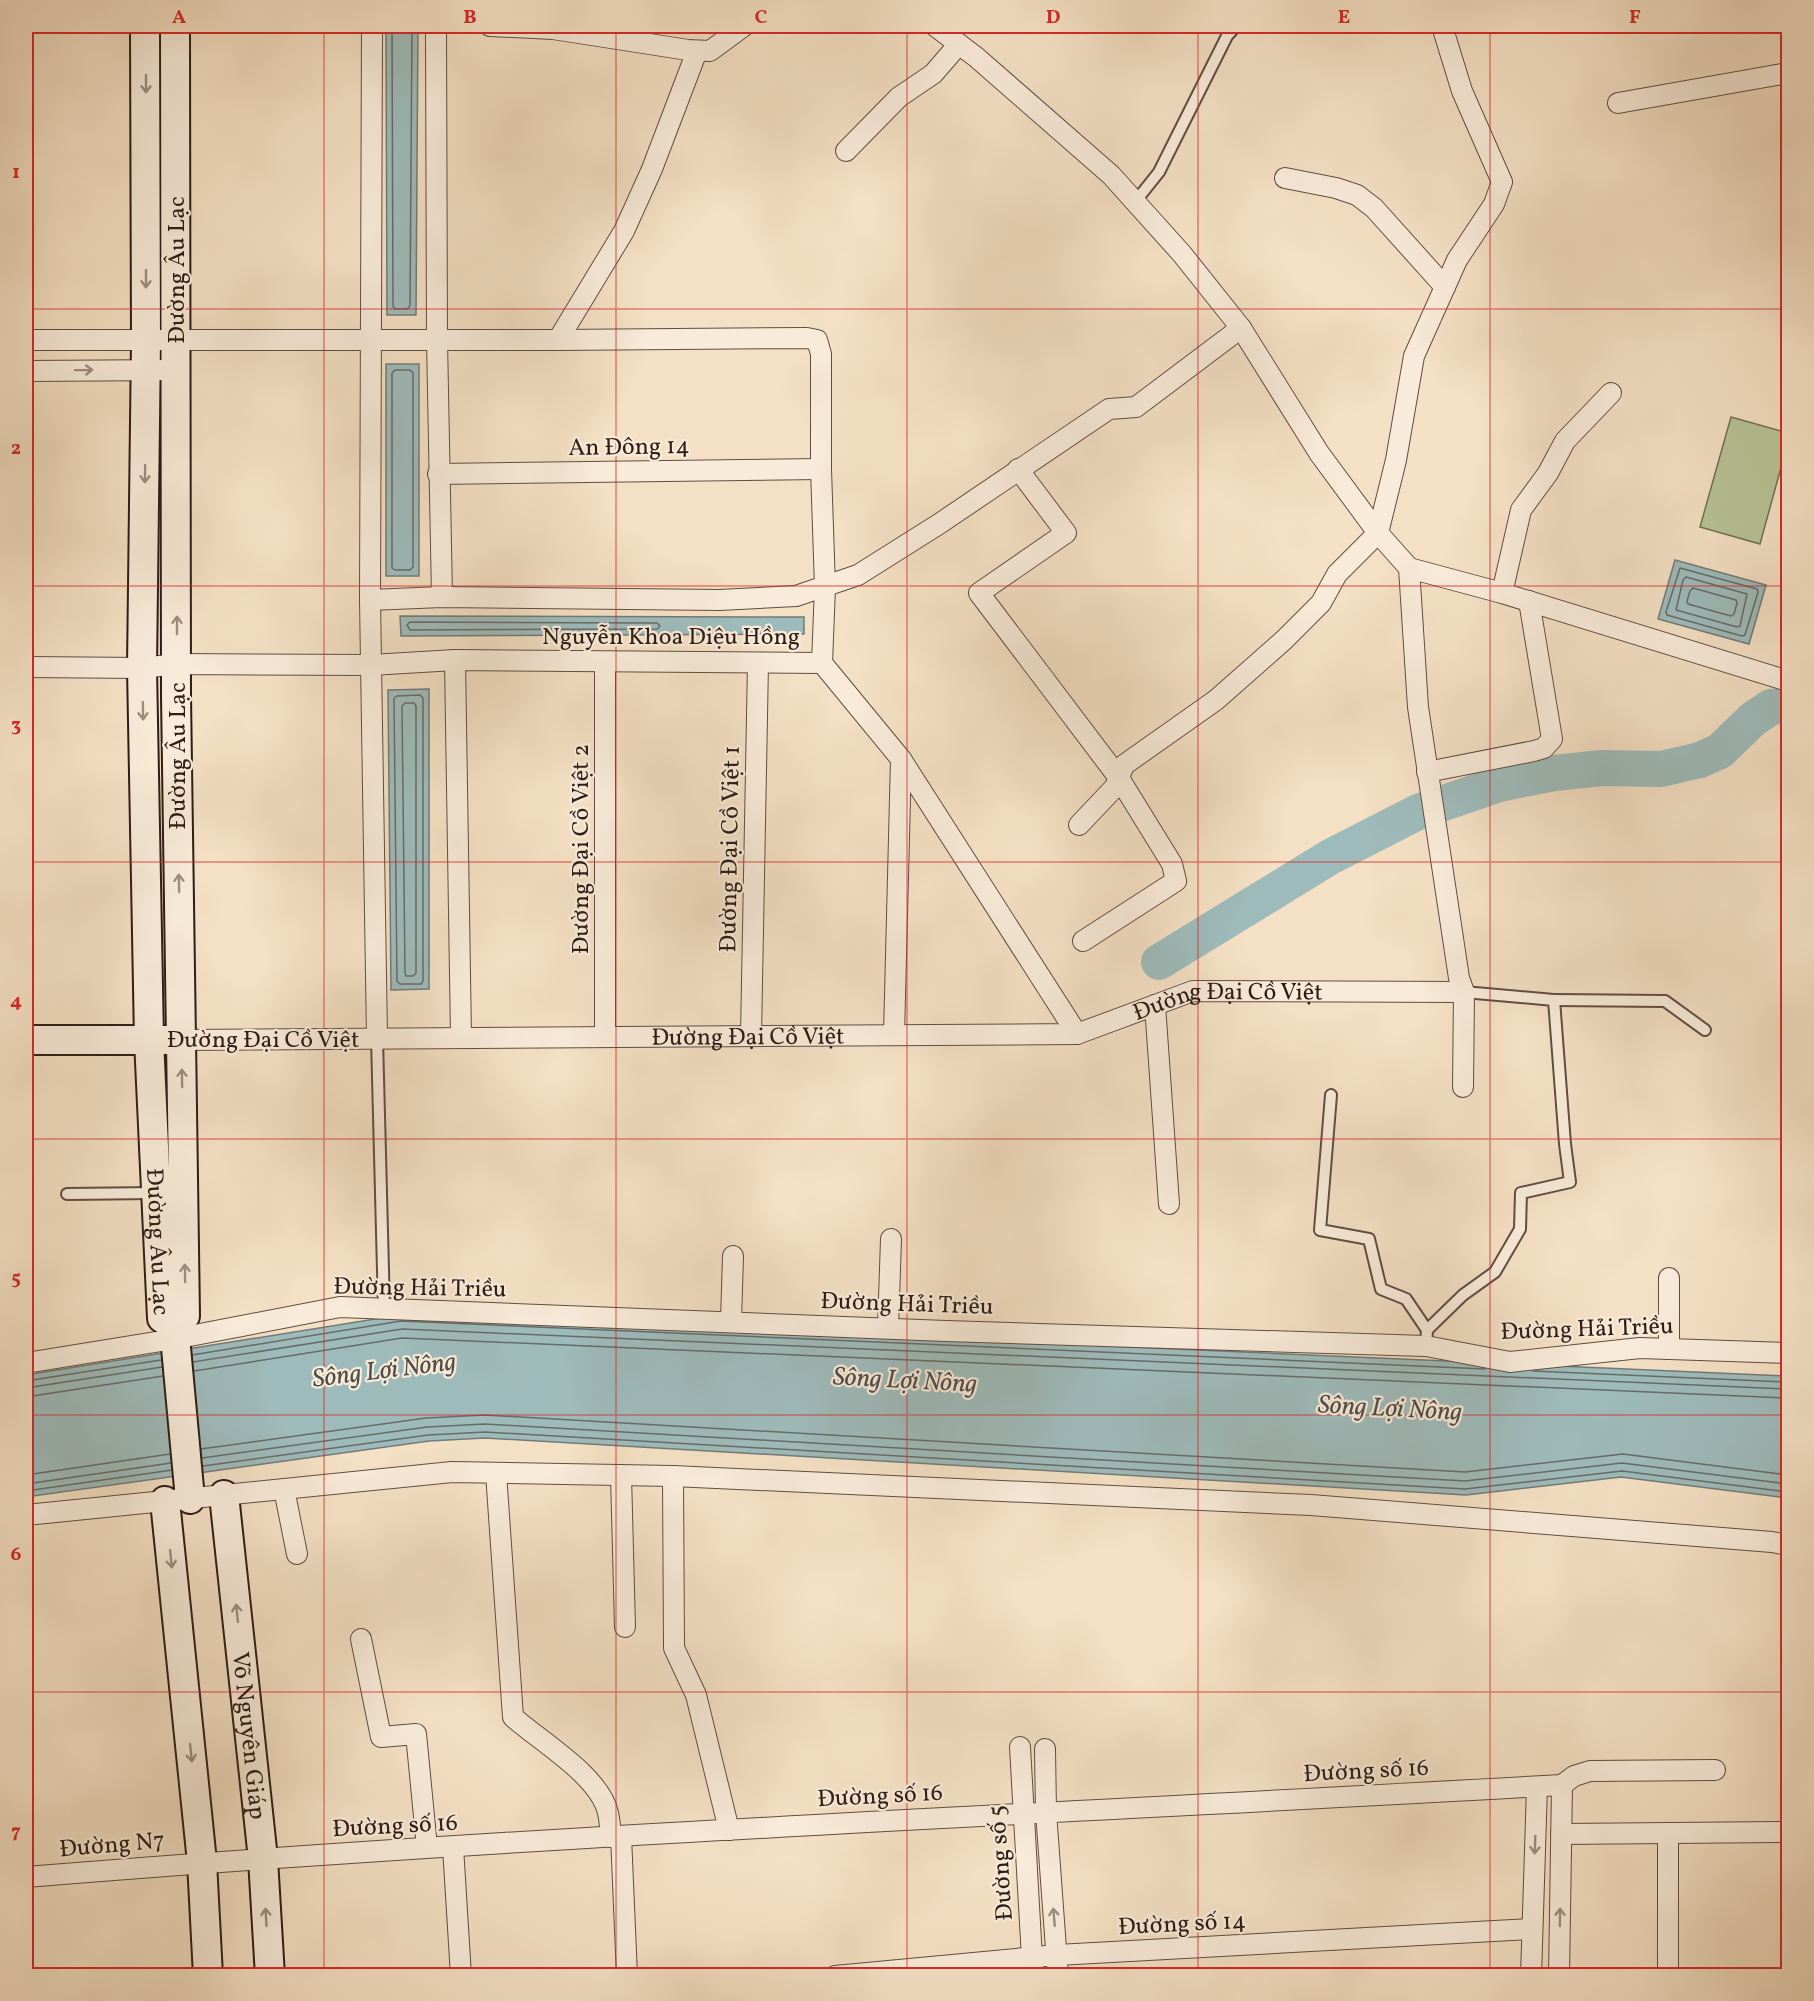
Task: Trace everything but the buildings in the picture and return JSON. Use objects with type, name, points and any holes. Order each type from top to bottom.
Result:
[{"type":"street","name":"Đường Âu Lạc","points":[[146,26],[146,370],[142,668],[149,1040],[162,1318],[174,1341]]},
{"type":"street","name":"Đường Âu Lạc","points":[[174,1341],[185,1316],[176,696],[175,26]]},
{"type":"street","points":[[372,26],[370,600],[377,1038]]},
{"type":"street","points":[[436,26],[438,474],[442,597]]},
{"type":"street","points":[[490,26],[552,27],[697,51],[710,51],[744,26]]},
{"type":"street","points":[[935,26],[1111,175],[1182,254],[1241,328],[1319,453],[1378,533],[1409,568],[1529,601],[1788,681]]},
{"type":"street","points":[[1079,825],[1116,786],[1124,765],[1216,700],[1284,640],[1320,603],[1337,574],[1378,533],[1396,460],[1414,356],[1457,260],[1494,204],[1502,182],[1462,91],[1442,26]]},
{"type":"street","points":[[846,151],[898,97],[933,74],[959,44]]},
{"type":"street","points":[[558,340],[624,231],[652,169],[697,51]]},
{"type":"street","points":[[1618,103],[1788,73]]},
{"type":"street","points":[[1285,178],[1336,188],[1357,195],[1374,208],[1446,286]]},
{"type":"street","points":[[370,600],[442,597],[719,600],[796,596],[825,587],[858,575],[939,524],[1109,409],[1136,407],[1241,328]]},
{"type":"street","points":[[26,340],[807,338],[817,340],[821,354],[821,469],[825,587],[822,663]]},
{"type":"street","points":[[26,371],[177,370]]},
{"type":"street","points":[[1502,593],[1521,510],[1548,473],[1565,441],[1611,393]]},
{"type":"street","name":"An Đông 14","points":[[438,474],[821,469]]},
{"type":"street","points":[[1018,469],[1065,532],[979,593],[1119,778],[1172,864],[1176,881],[1083,941]]},
{"type":"street","points":[[1409,568],[1418,707],[1459,978],[1464,992],[1463,1087]]},
{"type":"street","points":[[1429,779],[1544,748],[1552,739],[1529,601]]},
{"type":"street","points":[[455,660],[461,1038]]},
{"type":"street","name":"Nguyễn Khoa Diệu Hồng","points":[[26,668],[142,668],[177,664],[371,664],[455,660],[822,663],[901,759],[1077,1034]]},
{"type":"street","name":"Đường Đại Cồ Việt 2","points":[[605,662],[605,1037]]},
{"type":"street","name":"Đường Đại Cồ Việt 1","points":[[751,1036],[758,663]]},
{"type":"street","points":[[894,1035],[901,759]]},
{"type":"street","name":"Đường Đại Cồ Việt","points":[[26,1040],[1077,1034],[1193,991],[1464,992]]},
{"type":"street","points":[[1155,1005],[1169,1204]]},
{"type":"street","points":[[888,1328],[891,1239]]},
{"type":"street","points":[[731,1321],[733,1256]]},
{"type":"street","points":[[1669,1278],[1669,1349]]},
{"type":"street","name":"Đường Hải Triều","points":[[26,1363],[174,1341],[340,1307],[888,1328],[1426,1338],[1510,1362],[1640,1348],[1788,1353]]},
{"type":"street","points":[[174,1341],[208,1976]]},
{"type":"street","points":[[26,1515],[181,1492],[224,1495],[452,1472],[674,1476],[1311,1505],[1788,1545]]},
{"type":"street","points":[[496,1473],[513,1717],[534,1736],[574,1764],[597,1791],[608,1812],[616,1837],[627,1976]]},
{"type":"street","points":[[621,1475],[625,1627]]},
{"type":"street","points":[[674,1476],[674,1648],[696,1695],[729,1830]]},
{"type":"street","points":[[284,1489],[297,1554]]},
{"type":"street","name":"Võ Nguyên Giáp","points":[[224,1495],[263,1859],[270,1976]]},
{"type":"street","points":[[361,1640],[381,1737],[416,1734],[427,1847]]},
{"type":"street","name":"Đường số 5","points":[[1020,1747],[1032,1966]]},
{"type":"street","name":"Đường số 5","points":[[1045,1749],[1046,1812],[1058,1976]]},
{"type":"street","points":[[1559,1976],[1562,1785],[1575,1776],[1590,1771],[1715,1770]]},
{"type":"street","name":"Đường số 16","points":[[202,1862],[1022,1812],[1562,1785]]},
{"type":"street","points":[[1531,1976],[1537,1787]]},
{"type":"street","points":[[1561,1834],[1788,1832]]},
{"type":"street","points":[[1668,1833],[1668,1976]]},
{"type":"street","points":[[453,1847],[461,1976]]},
{"type":"street","name":"Đường N7","points":[[26,1877],[202,1862]]},
{"type":"street","name":"Đường số 14","points":[[835,1976],[1032,1966],[1057,1955],[1532,1929]]},
{"type":"lane","points":[[1135,202],[1160,172],[1227,36],[1236,26]]},
{"type":"lane","points":[[1464,992],[1554,1000],[1665,1001],[1705,1030]]},
{"type":"lane","points":[[1331,1095],[1320,1230],[1369,1239],[1381,1289],[1406,1299],[1426,1338],[1463,1295],[1495,1272],[1520,1229],[1521,1193],[1570,1182],[1554,1000]]},
{"type":"lane","points":[[377,1038],[384,1309]]},
{"type":"lane","points":[[67,1194],[156,1193]]},
{"type":"green space","points":[[1731,417],[1788,433],[1788,442],[1760,544],[1700,527]]},
{"type":"water","points":[[386,26],[418,26],[416,315],[387,315]]},
{"type":"water","points":[[386,364],[419,364],[419,576],[386,576]]},
{"type":"water","points":[[1675,560],[1766,585],[1749,644],[1658,619]]},
{"type":"water","points":[[400,616],[804,617],[804,634],[401,636]]},
{"type":"water","points":[[429,689],[429,989],[391,990],[388,690]]},
{"type":"water","name":"Sông Lợi Nông","points":[[400,1315],[1788,1376],[1788,1498],[1621,1477],[1466,1495],[485,1438],[429,1441],[26,1497],[26,1375]]},
{"type":"waterway","points":[[1159,962],[1330,857],[1418,812],[1499,784],[1554,773],[1602,768],[1661,769],[1700,760],[1720,751],[1753,719],[1771,707],[1788,705]]}]
